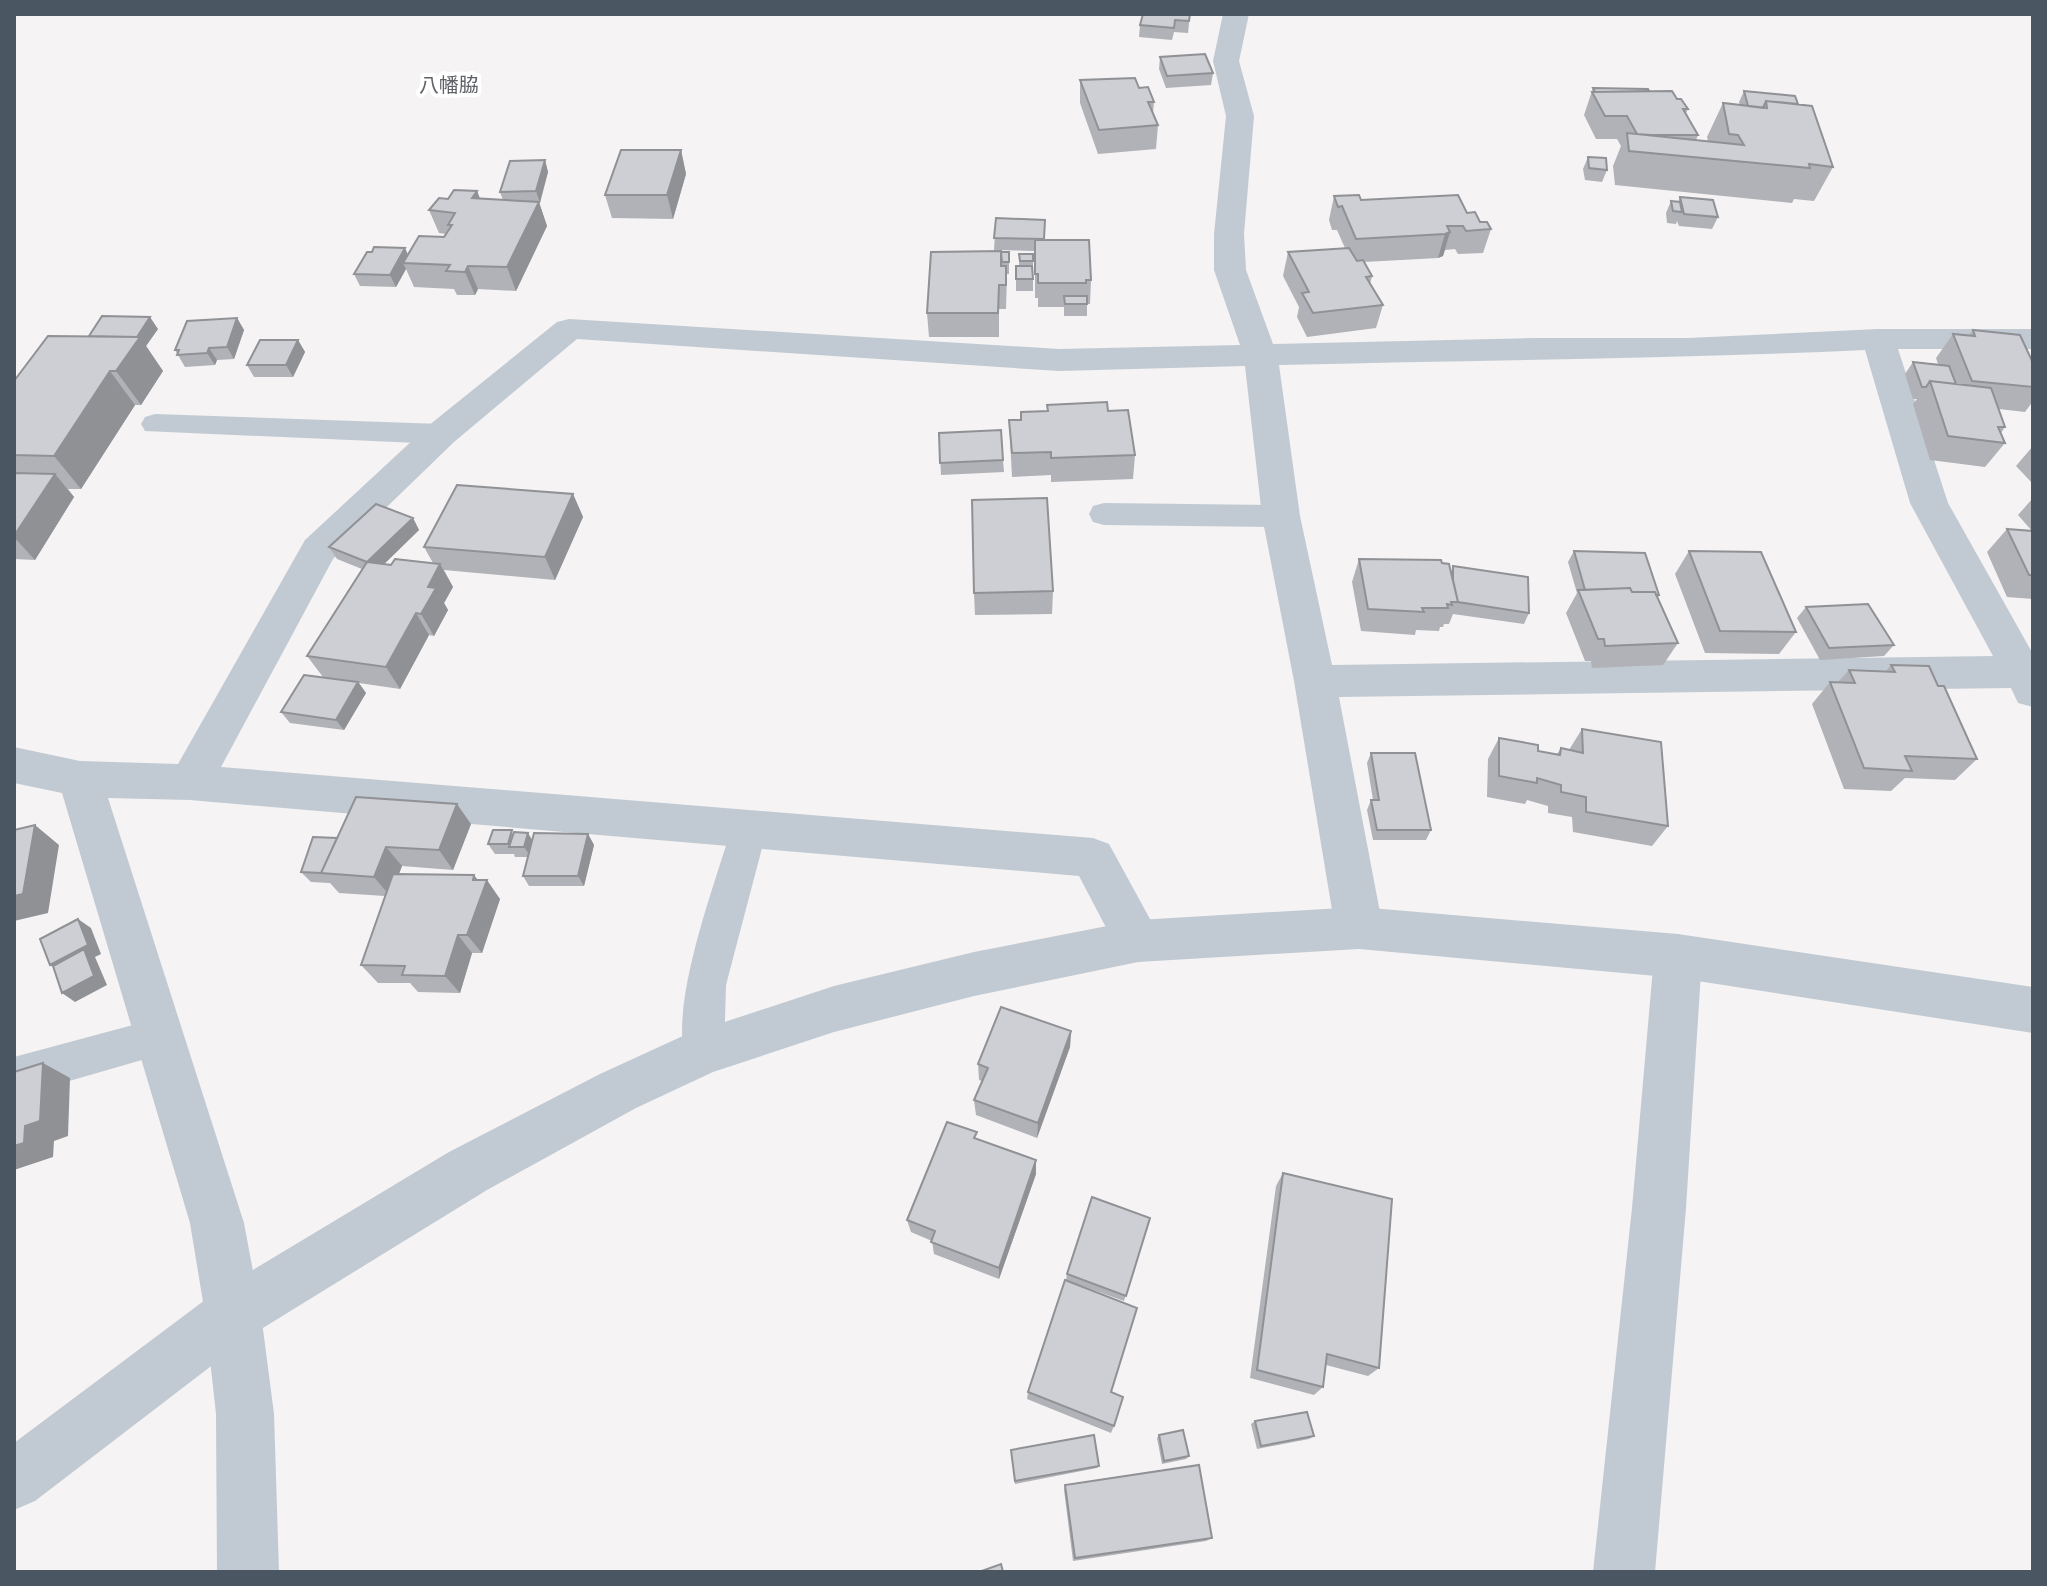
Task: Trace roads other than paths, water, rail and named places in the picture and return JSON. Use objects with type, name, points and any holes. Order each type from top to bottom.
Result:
[{"type":"street","points":[[1236,14],[1226,61],[1240,116],[1229,234],[1230,270],[1261,356],[1281,516],[1315,681],[1359,928]]},
{"type":"street","points":[[190,782],[319,550],[441,434],[569,329],[1059,360],[1533,348],[1688,348],[1878,339],[2033,339]]},
{"type":"street","points":[[1315,681],[2028,682],[1929,503],[1878,339]]},
{"type":"street","points":[[14,765],[80,779],[190,782],[1093,858],[1138,941]]},
{"type":"street","points":[[80,779],[217,1223],[233,1314],[245,1414],[248,1572]]},
{"type":"street","points":[[14,1480],[233,1314],[468,1171],[618,1091],[703,1052],[865,1001],[974,974],[1138,941],[1359,928],[1678,956],[2033,1010]]},
{"type":"street","points":[[1624,1572],[1658,1223],[1678,956]]},
{"type":"lane","points":[[155,424],[441,434]]},
{"type":"lane","points":[[1104,514],[1281,516]]},
{"type":"lane","points":[[703,1052],[706,985],[749,829]]},
{"type":"lane","points":[[14,1077],[159,1037]]},
{"type":"district","name":"八幡脇","points":[[449,85]]}]
